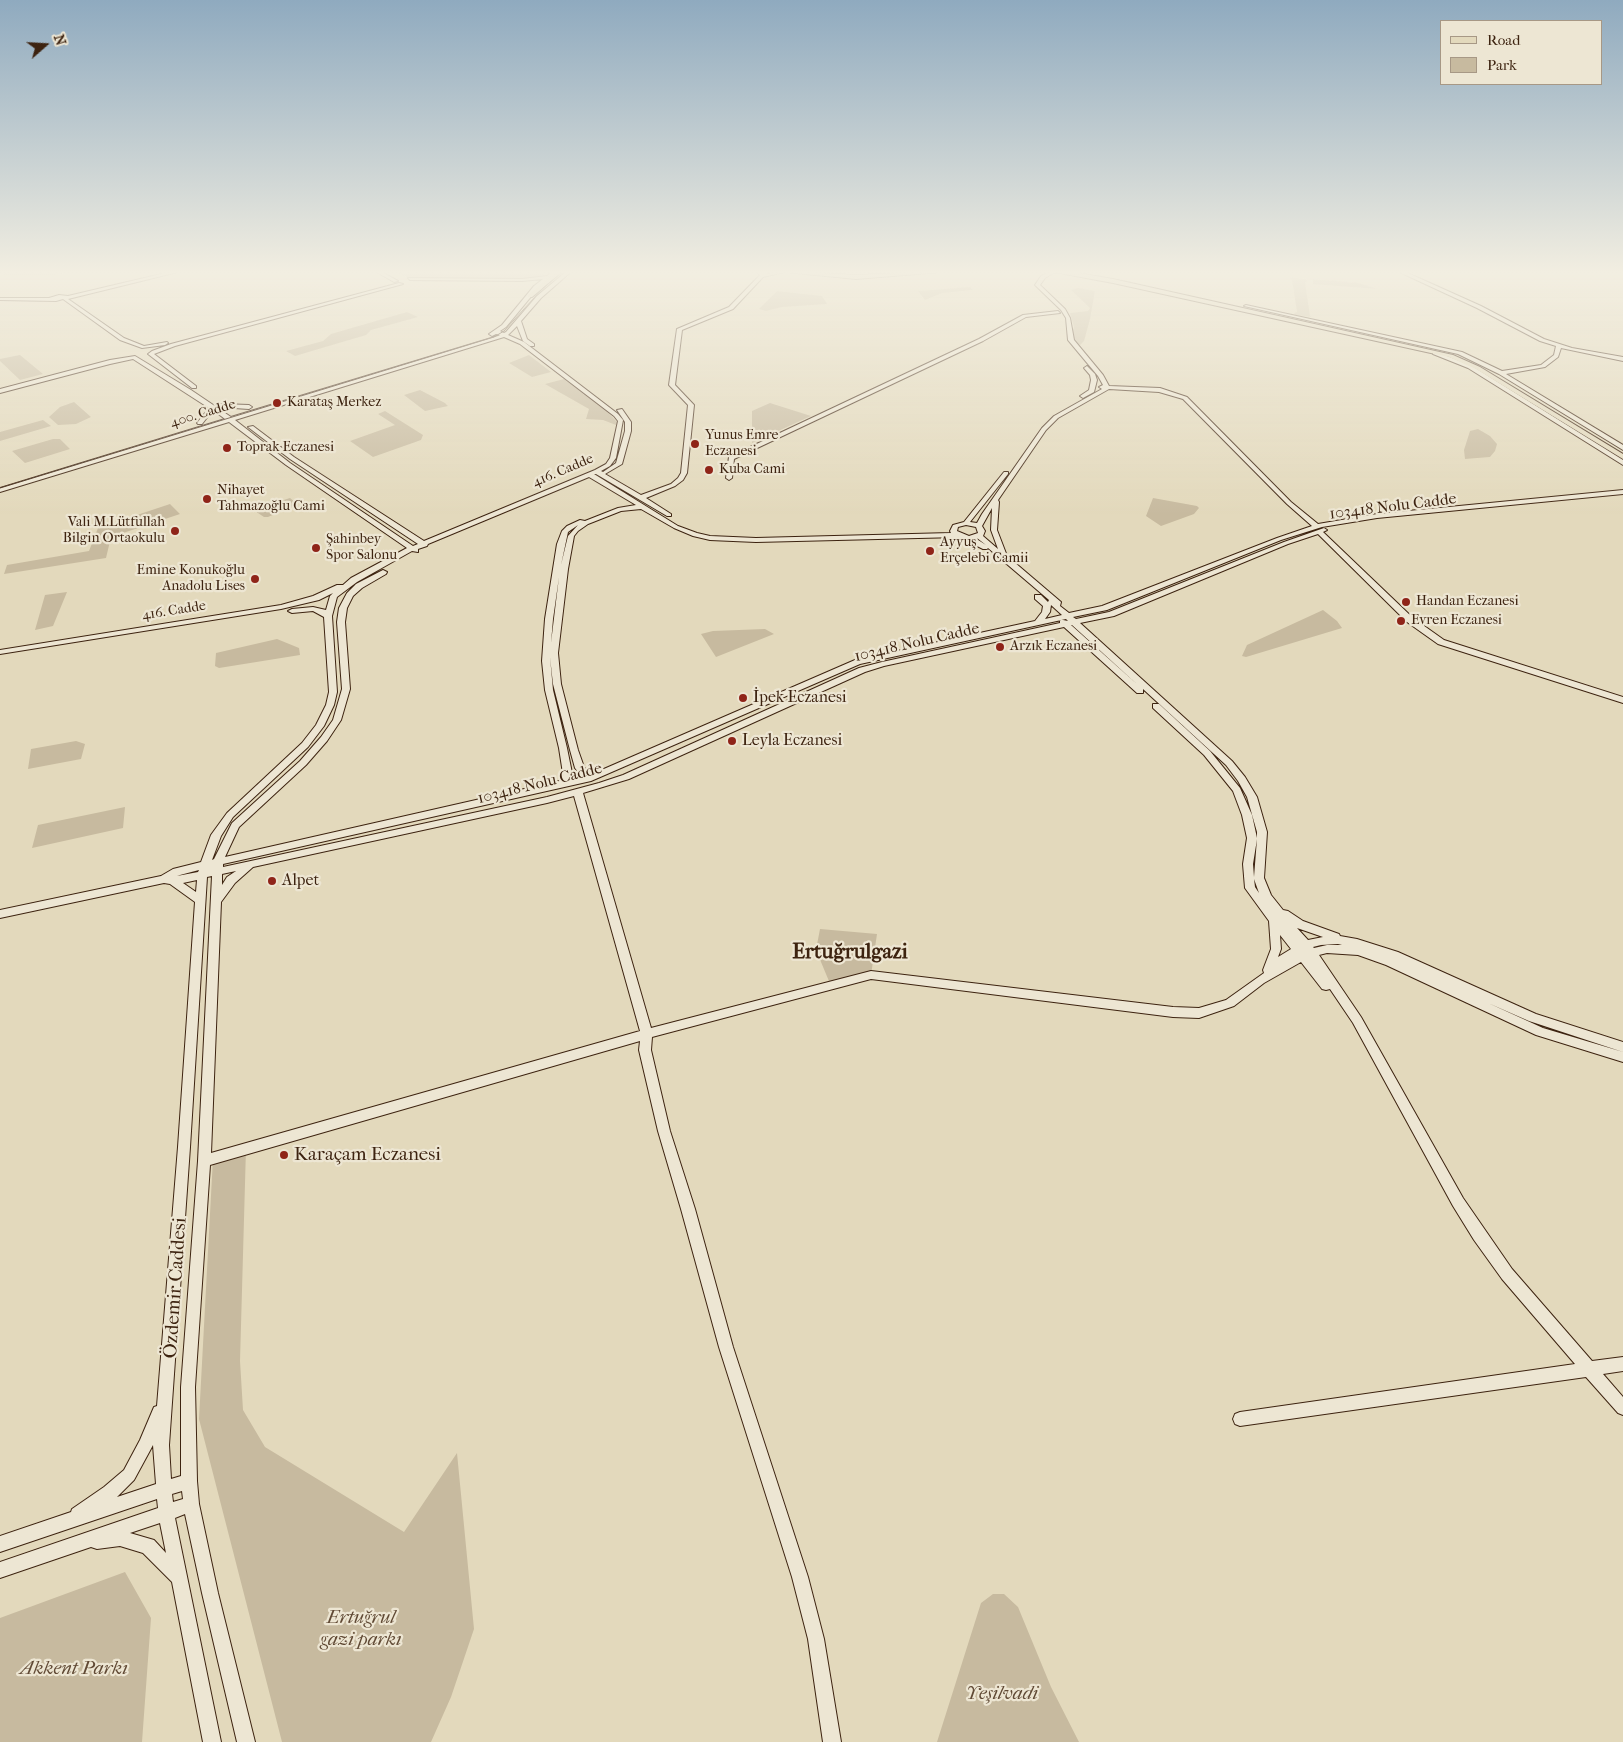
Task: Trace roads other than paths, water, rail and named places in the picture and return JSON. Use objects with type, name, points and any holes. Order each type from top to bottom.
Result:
[{"type":"main road","points":[[0,390],[100,362],[124,351]]},
{"type":"main road","points":[[125,351],[124,356],[133,358],[189,391],[212,408],[230,416]]},
{"type":"main road","points":[[0,390],[156,351]]},
{"type":"main road","name":"400. Cadde","points":[[230,416],[249,407],[443,351]]},
{"type":"main road","name":"400. Cadde","points":[[0,490],[230,416],[264,408],[447,351]]},
{"type":"main road","name":"416. Cadde","points":[[0,652],[292,605],[316,598],[425,545],[595,474],[608,465],[613,458],[621,421],[601,402],[532,351]]},
{"type":"main road","points":[[539,351],[617,408],[626,417],[628,431],[622,458],[614,468],[613,474],[616,482]]},
{"type":"main road","points":[[641,498],[673,485],[681,479],[684,473],[691,405],[672,385],[677,351]]},
{"type":"main road","points":[[729,478],[731,458],[957,351]]},
{"type":"main road","points":[[1074,351],[1105,387]]},
{"type":"main road","points":[[1080,351],[1101,376],[1105,387]]},
{"type":"main road","points":[[1426,351],[1460,362],[1623,463]]},
{"type":"main road","points":[[1430,351],[1451,356],[1469,363],[1623,457]]},
{"type":"main road","points":[[1446,351],[1464,357],[1503,377],[1623,452]]},
{"type":"main road","points":[[1454,351],[1471,357],[1501,373],[1623,448]]},
{"type":"main road","points":[[1501,373],[1543,366],[1556,356],[1557,351]]},
{"type":"main road","points":[[1585,351],[1623,359]]},
{"type":"main road","points":[[152,353],[230,416],[425,545],[572,486],[595,474],[614,468]]},
{"type":"main road","points":[[1093,374],[1094,392]]},
{"type":"main road","points":[[1101,376],[1115,383],[1133,388]]},
{"type":"main road","points":[[966,523],[998,484],[1042,423],[1053,412],[1105,387],[1161,392],[1182,400],[1300,516],[1318,529],[1432,632],[1455,643],[1623,694]]},
{"type":"main road","points":[[979,526],[1018,466],[1056,417],[1094,392],[1133,388]]},
{"type":"main road","points":[[220,406],[249,407]]},
{"type":"main road","points":[[201,425],[212,408]]},
{"type":"main road","points":[[243,425],[252,414],[264,408]]},
{"type":"main road","points":[[201,425],[243,425],[288,464],[415,550]]},
{"type":"main road","name":"400. Cadde","points":[[0,484],[201,425]]},
{"type":"main road","points":[[595,474],[616,482],[691,528],[719,534],[956,532],[969,538],[989,552],[1050,604],[1087,612]]},
{"type":"main road","points":[[595,474],[627,507]]},
{"type":"main road","points":[[572,486],[590,483],[605,485]]},
{"type":"main road","points":[[1066,620],[1104,608],[1300,532],[1318,529],[1336,522],[1378,516],[1623,492]]},
{"type":"main road","name":"103418 Nolu Cadde","points":[[210,865],[252,858],[626,776],[862,670],[1038,626],[1066,620],[1099,617],[1132,606],[1318,529],[1376,521],[1623,498]]},
{"type":"main road","points":[[832,1742],[816,1639],[800,1577],[726,1347],[664,1131],[645,1050],[648,1034],[573,788],[549,690],[546,661],[549,619],[563,537],[569,527],[620,500],[640,507],[676,528],[695,535],[718,539],[756,540],[931,536],[956,532]]},
{"type":"main road","points":[[996,500],[994,530],[1002,552],[1012,566]]},
{"type":"main road","points":[[588,779],[580,768],[574,750],[557,684],[554,653],[564,569],[571,536],[576,530],[586,523],[627,507],[640,507]]},
{"type":"main road","points":[[1300,516],[1336,522]]},
{"type":"main road","points":[[1300,516],[1300,532]]},
{"type":"main road","points":[[956,532],[958,525],[966,523],[979,526],[982,531],[979,536],[969,538]]},
{"type":"main road","points":[[1318,529],[1410,620],[1441,642],[1623,700]]},
{"type":"main road","points":[[393,536],[403,532]]},
{"type":"main road","points":[[931,536],[966,542],[989,552]]},
{"type":"main road","points":[[979,536],[1066,620],[1223,757],[1242,779],[1252,797],[1262,832],[1259,878],[1266,897],[1304,951],[1357,1020]]},
{"type":"main road","name":"Özdemir Caddesi","points":[[212,1742],[166,1514],[161,1445],[184,1147],[199,899],[210,865],[230,833],[242,818],[303,763],[337,720],[346,688],[342,616],[343,608],[350,595],[365,582],[415,550]]},
{"type":"main road","name":"416. Cadde","points":[[210,865],[216,835],[230,816],[305,745],[326,714],[333,692],[328,616],[334,596],[348,584]]},
{"type":"main road","points":[[1038,626],[1050,604]]},
{"type":"main road","points":[[0,658],[304,609],[319,610],[328,616]]},
{"type":"main road","points":[[1086,638],[1099,617]]},
{"type":"main road","points":[[573,788],[588,779],[631,763],[858,662],[1038,626],[1086,638],[1207,753],[1234,785],[1251,826],[1252,838],[1248,864],[1250,888],[1274,921],[1321,967],[1357,1020],[1453,1193],[1479,1235],[1507,1274],[1623,1408]]},
{"type":"main road","points":[[214,911],[218,898],[226,886],[243,870],[252,858],[232,846],[230,833]]},
{"type":"main road","points":[[168,880],[185,870],[210,865]]},
{"type":"main road","points":[[185,870],[210,865]]},
{"type":"main road","points":[[0,914],[168,880],[210,865]]},
{"type":"main road","name":"Özdemir Caddesi","points":[[210,865],[214,911],[204,1160],[188,1387],[189,1482],[191,1504],[210,1593],[246,1742]]},
{"type":"main road","points":[[168,880],[199,899]]},
{"type":"main road","points":[[1274,908],[1310,929],[1358,947],[1540,1032],[1623,1057]]},
{"type":"main road","points":[[1260,980],[1269,968],[1276,949],[1274,921]]},
{"type":"main road","points":[[1321,967],[1321,962],[1329,955],[1358,947]]},
{"type":"main road","points":[[1269,968],[1304,951],[1358,947],[1394,955],[1533,1018],[1623,1047]]},
{"type":"main road","points":[[204,1160],[648,1034],[871,975],[1173,1012],[1199,1013],[1230,1003],[1260,980],[1304,951]]},
{"type":"main road","points":[[1240,1419],[1623,1364]]},
{"type":"main road","points":[[69,1521],[110,1493],[128,1475],[146,1445],[163,1401]]},
{"type":"main road","points":[[0,1544],[189,1482]]},
{"type":"main road","points":[[0,1570],[191,1504]]},
{"type":"main road","points":[[69,1545],[120,1538],[148,1546],[178,1577]]},
{"type":"tram line","points":[[0,488],[447,351]]},
{"type":"place","name":"Karataş Merkez","points":[[277,403]]},
{"type":"place","name":"Yunus Emre Eczanesi","points":[[695,444]]},
{"type":"place","name":"Toprak Eczanesi","points":[[227,448]]},
{"type":"place","name":"Kuba Cami","points":[[709,470]]},
{"type":"place","name":"Nihayet Tahmazoğlu Cami","points":[[207,499]]},
{"type":"place","name":"Vali M.Lütfullah Bilgin Ortaokulu","points":[[175,531]]},
{"type":"place","name":"Şahinbey Spor Salonu","points":[[316,548]]},
{"type":"place","name":"Ayyuş Erçelebi Camii","points":[[930,551]]},
{"type":"place","name":"Emine Konukoğlu Anadolu Lises","points":[[255,579]]},
{"type":"place","name":"Handan Eczanesi","points":[[1406,602]]},
{"type":"place","name":"Evren Eczanesi","points":[[1401,621]]},
{"type":"place","name":"Arzık Eczanesi","points":[[1000,647]]},
{"type":"place","name":"İpek Eczanesi","points":[[743,698]]},
{"type":"place","name":"Leyla Eczanesi","points":[[732,741]]},
{"type":"place","name":"Alpet","points":[[272,881]]},
{"type":"place","name":"Karaçam Eczanesi","points":[[284,1155]]},
{"type":"district","name":"Ertuğrulgazi","points":[[850,953]]},
{"type":"park label","name":"Ertuğrul gazi parkı","points":[[361,1629]]},
{"type":"park label","name":"Akkent Parkı","points":[[74,1669]]},
{"type":"park label","name":"Yeşilvadi","points":[[1002,1694]]}]
